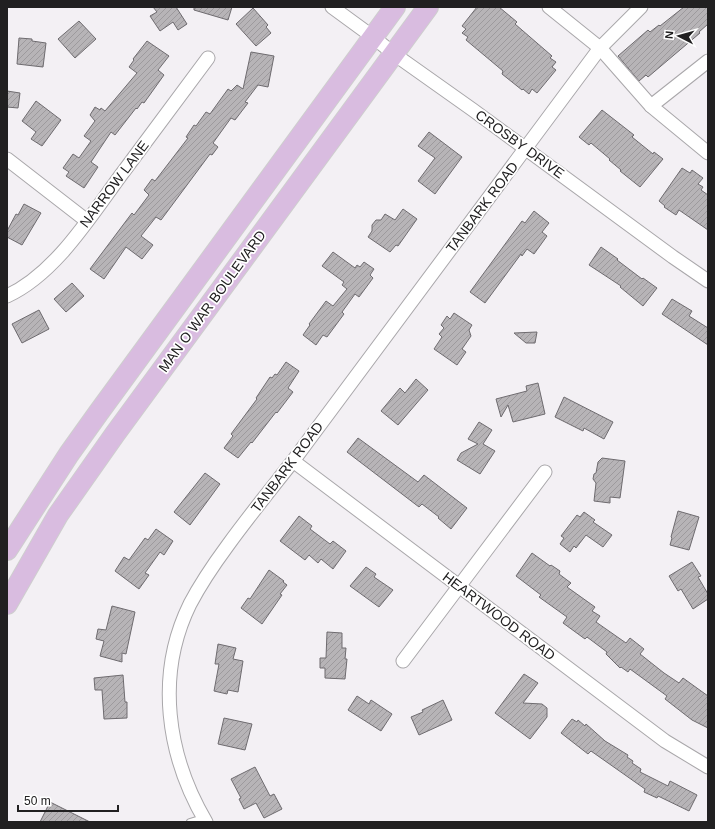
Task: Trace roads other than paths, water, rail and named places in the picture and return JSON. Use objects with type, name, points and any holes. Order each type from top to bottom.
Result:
[{"type":"main road","name":"MAN O WAR BOULEVARD","points":[[7,550],[69,454],[99,412],[395,7]]},
{"type":"main road","name":"MAN O WAR BOULEVARD","points":[[7,604],[58,516],[115,434],[428,7]]},
{"type":"street","name":"CROSBY DRIVE","points":[[332,7],[394,54],[708,281]]},
{"type":"street","points":[[549,7],[600,48],[651,106],[708,153]]},
{"type":"street","name":"TANBARK ROAD","points":[[205,820],[182,773],[171,728],[169,696],[171,665],[178,635],[190,605],[208,574],[246,521],[293,461],[600,48],[641,7]]},
{"type":"street","name":"NARROW LANE","points":[[7,296],[24,287],[51,266],[87,221],[208,58]]},
{"type":"street","points":[[651,106],[708,61]]},
{"type":"street","points":[[7,159],[87,221]]},
{"type":"street","name":"HEARTWOOD ROAD","points":[[293,461],[665,741],[708,767]]},
{"type":"street","points":[[403,661],[545,472]]},
{"type":"lane","points":[[190,822],[205,820]]}]
